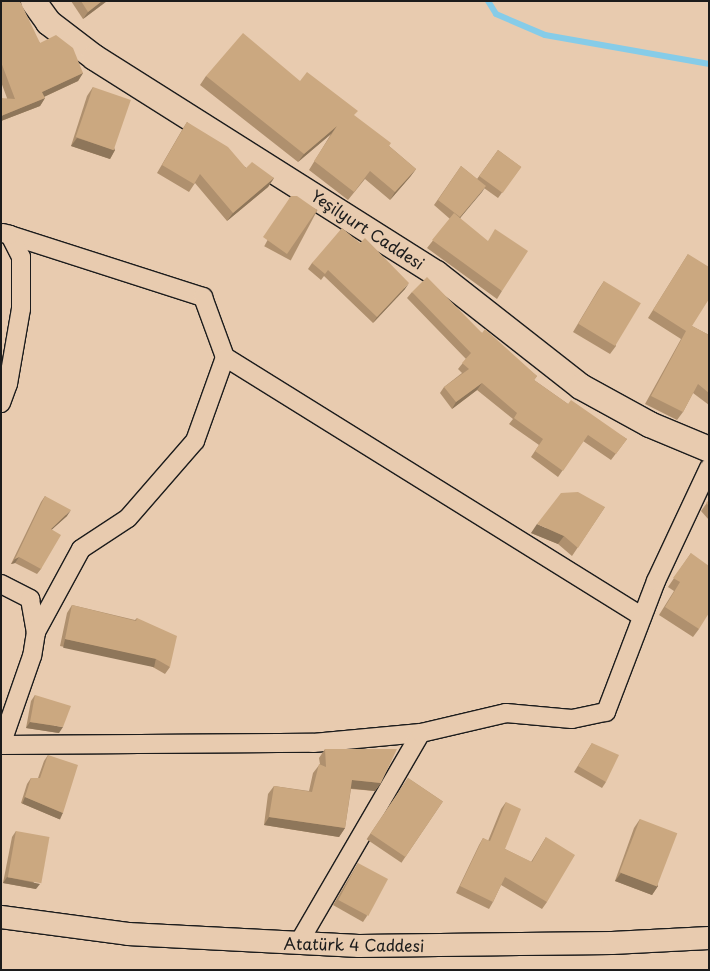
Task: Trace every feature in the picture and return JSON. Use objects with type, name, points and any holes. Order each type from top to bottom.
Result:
[{"type":"main road","name":"Yeşilyurt Caddesi","points":[[33,1],[48,22],[94,57],[436,273],[580,386],[649,424],[709,449]]},
{"type":"street","points":[[6,234],[203,297],[225,357],[642,617]]},
{"type":"street","points":[[1,403],[8,384],[21,309],[21,258],[6,234]]},
{"type":"street","points":[[225,357],[195,441],[128,518],[81,549],[36,632],[32,656],[1,745],[314,743],[421,733],[506,713],[572,719],[606,712],[642,617],[709,468]]},
{"type":"street","points":[[1,584],[30,599],[36,632]]},
{"type":"street","points":[[298,944],[421,733]]},
{"type":"street","name":"Atatürk 4 Caddesi","points":[[1,918],[128,934],[298,944],[612,943],[709,938]]},
{"type":"building","points":[[1,1],[20,1],[40,43],[56,35],[73,48],[83,73],[42,92],[45,98],[1,116],[1,98],[15,99],[1,62]]},
{"type":"building","points":[[81,1],[102,1],[88,12]]},
{"type":"building","points":[[243,33],[300,81],[307,72],[358,111],[354,115],[391,143],[389,146],[416,169],[395,192],[370,171],[354,192],[314,161],[337,126],[304,154],[206,76]]},
{"type":"building","points":[[93,87],[131,100],[114,150],[76,137]]},
{"type":"building","points":[[187,122],[228,147],[246,168],[252,162],[274,178],[233,213],[200,174],[194,184],[162,165]]},
{"type":"building","points":[[498,150],[521,167],[503,193],[479,176]]},
{"type":"building","points":[[461,166],[486,186],[460,217],[438,200]]},
{"type":"building","points":[[291,196],[297,196],[317,210],[287,254],[263,237]]},
{"type":"building","points":[[454,213],[488,241],[495,229],[528,251],[502,291],[432,240]]},
{"type":"building","points":[[342,228],[360,243],[365,238],[409,283],[377,317],[328,270],[325,274],[312,263]]},
{"type":"building","points":[[688,254],[709,267],[709,299],[692,326],[709,335],[709,393],[698,384],[683,412],[651,396],[686,331],[653,310]]},
{"type":"building","points":[[427,277],[482,333],[485,329],[537,376],[534,380],[568,404],[571,400],[627,439],[616,454],[588,435],[563,471],[535,451],[543,439],[514,418],[517,413],[482,383],[456,402],[444,387],[469,369],[462,363],[471,353],[412,292]]},
{"type":"building","points":[[604,281],[641,303],[615,346],[578,324]]},
{"type":"building","points":[[578,492],[605,507],[578,548],[564,536],[537,524],[561,493]]},
{"type":"building","points":[[45,496],[71,510],[51,529],[61,535],[41,569],[19,557],[15,559]]},
{"type":"building","points":[[691,553],[709,566],[709,613],[699,629],[665,607],[680,582],[673,578]]},
{"type":"building","points":[[72,605],[136,621],[137,618],[177,636],[170,667],[156,659],[65,639]]},
{"type":"building","points":[[35,695],[71,706],[63,727],[30,722]]},
{"type":"building","points":[[592,743],[619,755],[606,782],[578,766]]},
{"type":"building","points":[[325,749],[397,749],[381,783],[352,780],[345,828],[269,817],[274,786],[312,792],[319,764],[326,767]]},
{"type":"building","points":[[48,755],[78,765],[63,813],[25,797],[31,778],[40,778]]},
{"type":"building","points":[[408,778],[443,801],[405,857],[371,834]]},
{"type":"building","points":[[506,802],[521,809],[505,849],[532,862],[546,837],[575,855],[547,902],[505,877],[493,902],[460,886],[483,838],[490,841]]},
{"type":"building","points":[[640,819],[677,833],[657,887],[620,872]]},
{"type":"building","points":[[16,831],[49,837],[41,883],[8,877]]},
{"type":"building","points":[[358,863],[388,879],[368,916],[338,900]]},
{"type":"waterway","points":[[488,1],[496,14],[545,35],[709,64]]}]
